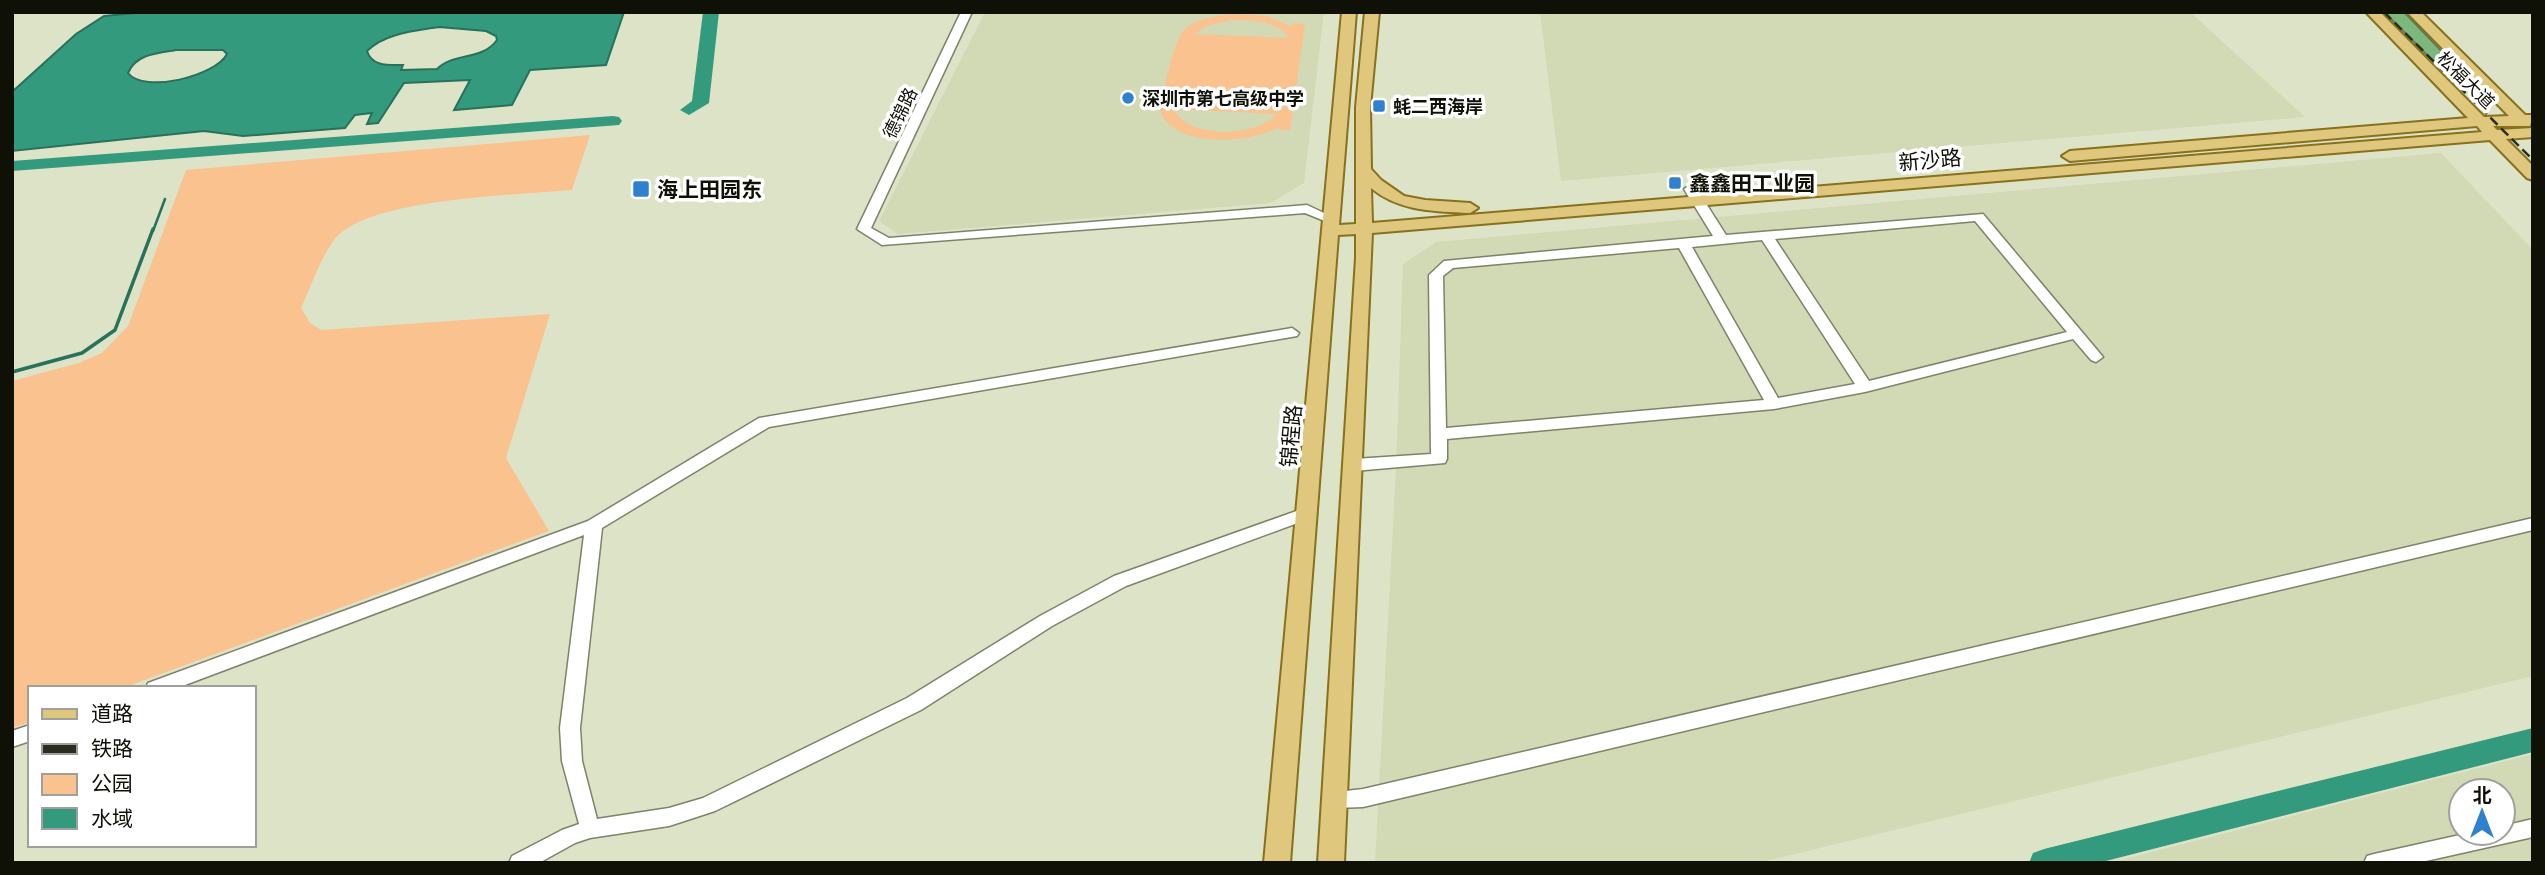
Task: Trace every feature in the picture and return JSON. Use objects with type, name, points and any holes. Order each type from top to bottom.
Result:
[{"type":"main road","name":"锦程路","points":[[1277,863],[1349,12]]},
{"type":"main road","points":[[1331,863],[1364,256],[1363,107],[1372,12]]},
{"type":"main road","name":"松福大道","points":[[2372,12],[2532,174]]},
{"type":"main road","name":"松福大道","points":[[2413,12],[2486,84],[2527,119],[2533,132]]},
{"type":"main road","points":[[2414,132],[2446,108],[2449,95],[2443,84]]},
{"type":"main road","points":[[2486,84],[2533,107]]},
{"type":"main road","name":"新沙路","points":[[1363,223],[1420,224],[1694,195],[2414,132],[2479,120],[2527,119]]},
{"type":"main road","name":"新沙路","points":[[2414,132],[2533,132]]},
{"type":"main road","points":[[2414,132],[2484,148],[2505,156],[2532,174]]},
{"type":"main road","points":[[1365,171],[1376,187],[1387,195],[1412,204],[1470,208]]},
{"type":"main road","name":"新沙路","points":[[1331,226],[1470,208],[1694,195]]},
{"type":"main road","points":[[1364,256],[1372,242],[1388,233],[1420,224]]},
{"type":"street","name":"德锦路","points":[[967,12],[864,229],[887,242],[1307,209],[1331,226]]},
{"type":"street","points":[[1694,195],[1722,240]]},
{"type":"street","points":[[1354,465],[1439,459],[1436,275],[1449,264],[1978,218],[2096,357]]},
{"type":"street","points":[[1766,236],[1864,387]]},
{"type":"street","points":[[1683,243],[1774,404]]},
{"type":"street","points":[[161,686],[594,525],[765,422],[1292,333]]},
{"type":"street","points":[[1438,434],[1774,404],[1864,387],[2076,334]]},
{"type":"street","points":[[519,863],[569,836],[669,817],[708,805],[795,765],[914,704],[1046,621],[1120,581],[1308,513]]},
{"type":"street","points":[[1335,799],[1363,798],[2533,524]]},
{"type":"street","points":[[590,830],[572,761],[570,727],[594,525]]},
{"type":"street","points":[[2374,863],[2443,855],[2533,828]]},
{"type":"shaded area","name":"深圳市第七高级中学","points":[[985,12],[1324,12],[1304,183],[1271,203],[898,234],[879,221]]},
{"type":"shaded area","points":[[1540,12],[2190,12],[2305,117],[1561,181]]},
{"type":"shaded area","points":[[2441,153],[2533,250],[2533,676],[1757,863],[1375,863],[1396,470],[1403,264],[1436,242]]},
{"type":"shaded area","points":[[2533,754],[2533,863],[2109,863]]},
{"type":"green space","points":[[1238,14],[1268,16],[1292,27],[1293,23],[1305,24],[1290,130],[1279,130],[1279,127],[1266,133],[1232,139],[1195,137],[1179,131],[1167,122],[1160,109],[1173,54],[1181,35],[1190,25],[1203,19]],"holes":[[[1231,20],[1271,24],[1289,38],[1194,34],[1207,26]],[[1174,109],[1275,114],[1276,114],[1254,128],[1223,132],[1193,126],[1181,119]]]},
{"type":"green space","points":[[590,135],[572,190],[445,201],[377,215],[351,226],[334,240],[329,248],[301,308],[310,323],[321,330],[550,314],[506,458],[549,531],[128,686],[28,686],[28,723],[12,728],[12,381],[79,363],[102,353],[128,326],[186,170]]},
{"type":"water","points":[[146,12],[624,12],[606,65],[530,70],[512,105],[454,110],[470,80],[404,83],[378,123],[367,124],[372,113],[355,115],[345,128],[243,136],[204,131],[12,151],[12,92],[76,34],[104,16]],"holes":[[[439,27],[486,31],[496,36],[497,40],[484,51],[451,60],[437,69],[401,70],[403,65],[377,62],[367,51],[382,40]],[[176,50],[223,50],[227,54],[209,69],[179,80],[149,82],[136,79],[128,73],[142,58]]]},
{"type":"building","points":[[2384,12],[2404,12],[2454,64],[2435,63]]},
{"type":"waterway","points":[[689,110],[700,103],[711,12]]},
{"type":"waterway","points":[[12,166],[613,121]]},
{"type":"waterway","points":[[153,231],[165,199]]},
{"type":"waterway","points":[[12,372],[82,353],[115,330],[153,229]]},
{"type":"waterway","points":[[2044,863],[2533,740]]},
{"type":"railway","points":[[2384,12],[2533,160]]},
{"type":"place","name":"深圳市第七高级中学","points":[[1128,98]]},
{"type":"place","name":"蚝二西海岸","points":[[1379,106]]},
{"type":"place","name":"鑫鑫田工业园","points":[[1675,183]]},
{"type":"place","name":"海上田园东","points":[[641,189]]}]
